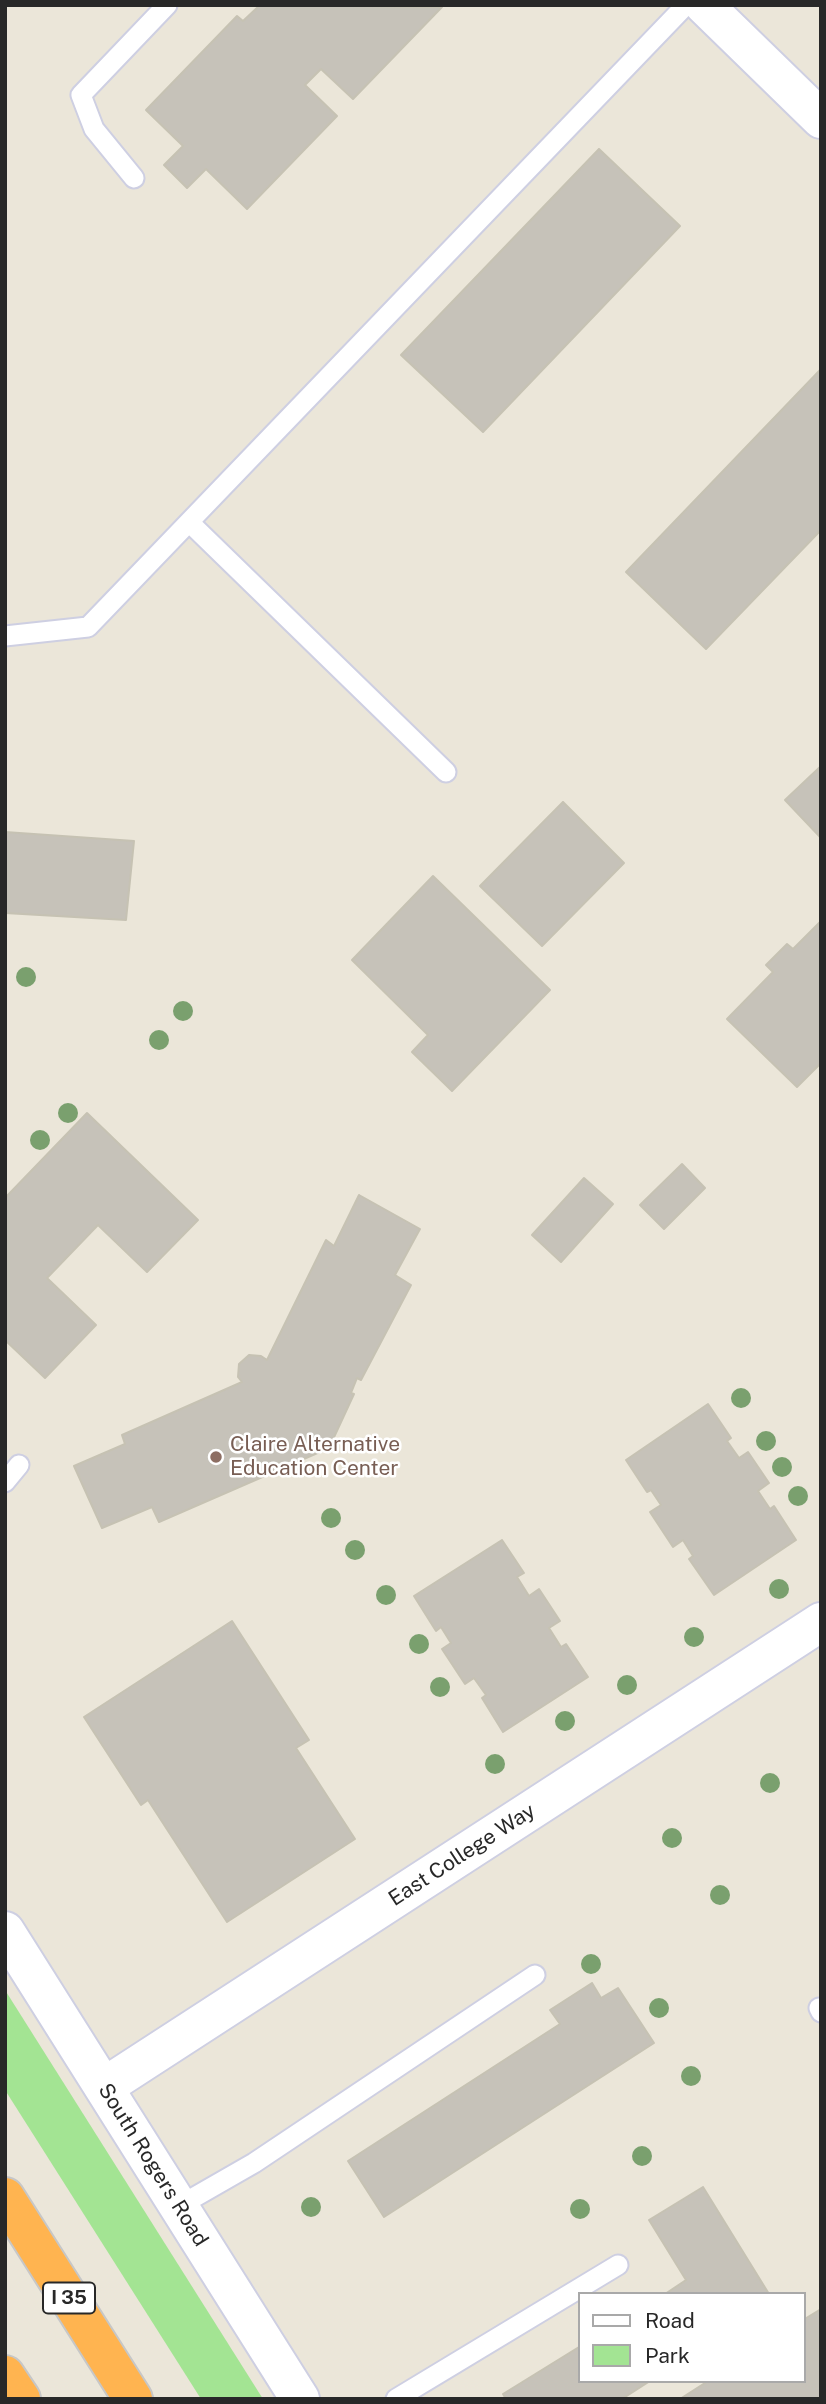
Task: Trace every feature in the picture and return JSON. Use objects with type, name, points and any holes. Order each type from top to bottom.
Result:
[{"type":"highway","name":"I 35","points":[[5,2197],[133,2399]]},
{"type":"highway","points":[[5,2375],[20,2399]]},
{"type":"street","points":[[704,5],[821,119]]},
{"type":"street","name":"East College Way","points":[[104,2087],[821,1622]]},
{"type":"street","name":"South Rogers Road","points":[[5,1931],[300,2399]]},
{"type":"lane","points":[[134,178],[94,128],[81,95],[167,5]]},
{"type":"lane","points":[[5,636],[88,628],[685,5]]},
{"type":"lane","points":[[190,522],[446,772]]},
{"type":"lane","points":[[5,1472],[19,1465],[5,1482]]},
{"type":"lane","points":[[178,2206],[254,2163],[535,1975]]},
{"type":"lane","points":[[396,2399],[618,2265]]},
{"type":"green space","points":[[5,1990],[263,2399],[201,2399],[5,2090]]},
{"type":"building","points":[[260,5],[442,7],[353,99],[321,69],[305,85],[337,116],[247,209],[206,169],[187,188],[164,165],[183,146],[146,110],[237,16],[243,21]]},
{"type":"building","points":[[599,149],[680,226],[483,432],[401,355]]},
{"type":"building","points":[[821,369],[821,530],[706,649],[626,572]]},
{"type":"building","points":[[821,766],[821,838],[785,800]]},
{"type":"building","points":[[563,802],[624,863],[542,946],[480,886]]},
{"type":"building","points":[[5,832],[134,841],[126,920],[5,913]]},
{"type":"building","points":[[433,876],[550,990],[452,1091],[412,1052],[428,1035],[352,960]]},
{"type":"building","points":[[821,921],[821,1063],[797,1087],[727,1019],[773,972],[766,965],[787,944],[793,949]]},
{"type":"building","points":[[87,1113],[198,1220],[147,1272],[98,1225],[47,1278],[96,1325],[45,1378],[5,1340],[5,1198]]},
{"type":"building","points":[[682,1164],[705,1188],[664,1229],[640,1205]]},
{"type":"building","points":[[584,1178],[613,1204],[561,1262],[532,1235]]},
{"type":"building","points":[[359,1195],[420,1229],[395,1275],[411,1285],[361,1380],[357,1378],[351,1393],[354,1394],[329,1448],[159,1522],[152,1507],[102,1528],[74,1466],[125,1444],[122,1435],[242,1382],[238,1377],[239,1364],[249,1355],[261,1356],[267,1360],[326,1240],[334,1246]]},
{"type":"building","points":[[708,1404],[731,1438],[727,1441],[739,1458],[748,1452],[769,1483],[758,1491],[770,1509],[774,1506],[796,1540],[714,1595],[689,1559],[693,1556],[683,1540],[673,1547],[650,1512],[661,1505],[651,1490],[647,1492],[626,1460]]},
{"type":"building","points":[[502,1540],[524,1573],[517,1577],[529,1596],[539,1589],[560,1621],[549,1628],[561,1647],[566,1644],[588,1677],[503,1732],[482,1698],[486,1695],[474,1678],[465,1684],[442,1649],[451,1643],[441,1627],[436,1631],[414,1596]]},
{"type":"building","points":[[232,1621],[309,1740],[296,1748],[355,1839],[227,1922],[148,1800],[141,1805],[84,1717]]},
{"type":"building","points":[[592,1983],[601,1998],[618,1988],[654,2043],[384,2217],[348,2161],[560,2024],[550,2010]]},
{"type":"building","points":[[703,2187],[768,2292],[668,2292],[686,2280],[649,2220]]},
{"type":"building","points":[[821,2309],[821,2399],[680,2399],[705,2383],[805,2383],[805,2319]]},
{"type":"building","points":[[578,2348],[578,2383],[647,2383],[622,2399],[506,2399],[503,2394]]},
{"type":"place","name":"Claire Alternative Education Center","points":[[216,1457]]}]
